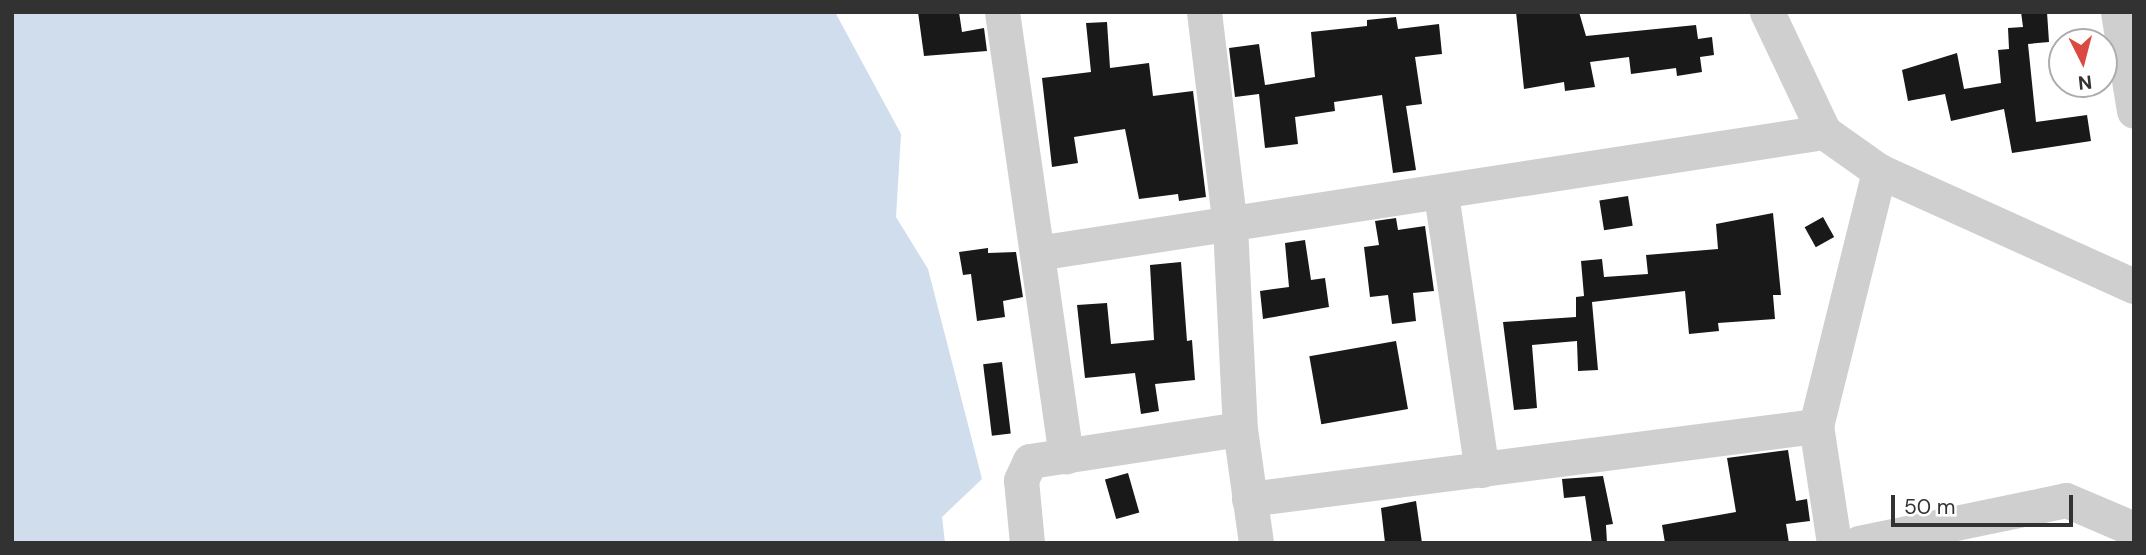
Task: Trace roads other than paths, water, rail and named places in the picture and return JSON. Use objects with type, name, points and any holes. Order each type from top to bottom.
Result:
[{"type":"street","points":[[1002,12],[1066,456]]},
{"type":"street","points":[[1204,12],[1230,226],[1240,429],[1256,543]]},
{"type":"street","points":[[1767,12],[1824,132],[1879,171],[2134,286]]},
{"type":"street","points":[[2118,12],[2133,103]]},
{"type":"street","points":[[1037,253],[1441,194],[1824,132]]},
{"type":"street","points":[[1834,543],[1816,426],[1879,171]]},
{"type":"street","points":[[1441,194],[1482,470]]},
{"type":"street","points":[[1249,499],[1816,426]]},
{"type":"street","points":[[1027,543],[1022,472],[1030,461],[1240,429]]},
{"type":"street","points":[[1859,543],[2066,500],[2134,529]]},
{"type":"water","points":[[12,12],[835,12],[901,134],[896,217],[928,269],[982,479],[942,517],[945,543],[12,543]]}]
